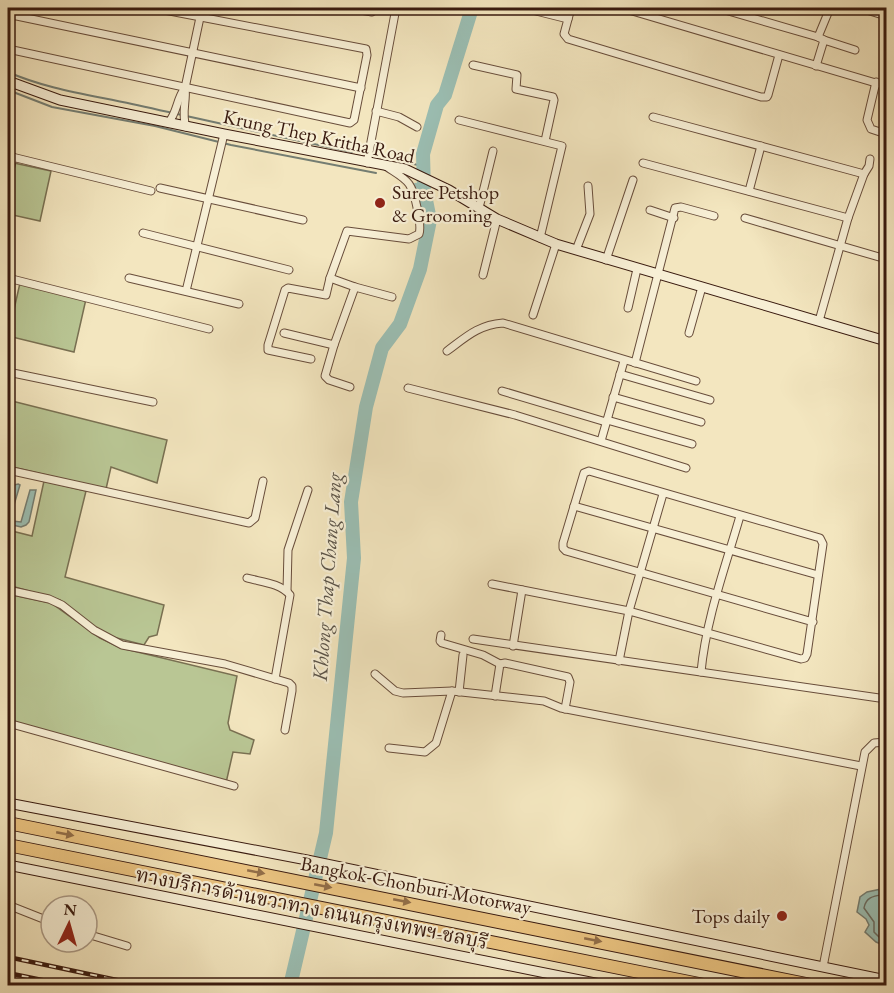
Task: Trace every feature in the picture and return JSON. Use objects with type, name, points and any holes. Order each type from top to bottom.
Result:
[{"type":"highway","name":"Bangkok-Chonburi Motorway","points":[[8,823],[816,986]]},
{"type":"highway","name":"Bangkok-Chonburi Motorway","points":[[8,845],[709,986]]},
{"type":"main road","name":"Krung Thep Kritha Road","points":[[8,81],[60,100],[186,126],[223,137],[413,171],[497,219],[556,244],[886,341]]},
{"type":"main road","points":[[8,803],[307,860],[886,980]]},
{"type":"main road","name":"ทางบริการด้านขวาทาง ถนนกรุงเทพฯ-ชลบุรี","points":[[8,865],[610,986]]},
{"type":"street","points":[[8,49],[350,123],[354,120],[368,52],[363,48],[154,8]]},
{"type":"street","points":[[186,126],[183,114],[185,88],[202,8]]},
{"type":"street","points":[[349,8],[372,12],[377,8]]},
{"type":"street","points":[[367,163],[396,8]]},
{"type":"street","points":[[524,8],[568,20]]},
{"type":"street","points":[[571,8],[564,33],[568,39],[761,97],[768,95],[779,55]]},
{"type":"street","points":[[622,8],[886,86]]},
{"type":"street","points":[[718,8],[855,50]]},
{"type":"street","points":[[816,66],[830,8]]},
{"type":"street","points":[[864,8],[886,16]]},
{"type":"street","points":[[8,30],[13,11],[361,88]]},
{"type":"street","points":[[473,65],[517,75],[516,89],[554,99],[545,141]]},
{"type":"street","points":[[876,82],[867,120],[872,129],[886,134]]},
{"type":"street","points":[[168,123],[176,112],[180,94],[185,88]]},
{"type":"street","points":[[376,111],[399,117],[417,127]]},
{"type":"street","points":[[653,117],[864,174]]},
{"type":"street","points":[[459,120],[560,145],[562,149],[540,238]]},
{"type":"street","points":[[186,291],[223,137]]},
{"type":"street","points":[[749,192],[761,146]]},
{"type":"street","points":[[479,208],[493,151]]},
{"type":"street","points":[[8,179],[10,156],[151,191]]},
{"type":"street","points":[[819,321],[848,218],[870,159]]},
{"type":"street","points":[[643,164],[848,218]]},
{"type":"street","points":[[311,359],[268,350],[285,290],[288,288],[321,296],[326,295],[347,231],[413,239],[420,231],[413,191],[409,182],[385,165]]},
{"type":"street","points":[[606,260],[633,180]]},
{"type":"street","points":[[576,250],[590,214],[588,186]]},
{"type":"street","points":[[160,188],[303,220]]},
{"type":"street","points":[[635,363],[675,208],[678,206],[714,216]]},
{"type":"street","points":[[650,210],[674,218]]},
{"type":"street","points":[[745,218],[886,259]]},
{"type":"street","points":[[483,274],[497,219]]},
{"type":"street","points":[[143,233],[289,270]]},
{"type":"street","points":[[533,315],[556,244]]},
{"type":"street","points":[[628,308],[637,269]]},
{"type":"street","points":[[8,278],[209,329]]},
{"type":"street","points":[[129,278],[239,304]]},
{"type":"street","points":[[330,278],[392,297]]},
{"type":"street","points":[[350,387],[325,376],[325,373],[355,287]]},
{"type":"street","points":[[689,333],[702,287]]},
{"type":"street","points":[[447,351],[477,328],[503,323],[696,381]]},
{"type":"street","points":[[284,333],[334,345]]},
{"type":"street","points":[[601,441],[624,361]]},
{"type":"street","points":[[8,372],[153,402]]},
{"type":"street","points":[[620,374],[710,400]]},
{"type":"street","points":[[408,388],[515,415],[686,468]]},
{"type":"street","points":[[502,391],[693,444]]},
{"type":"street","points":[[613,397],[700,422]]},
{"type":"street","points":[[8,470],[249,523],[255,518],[263,481]]},
{"type":"street","points":[[492,584],[629,611],[801,659],[807,654],[813,622],[823,544],[820,538],[585,471],[562,548],[566,551],[813,622]]},
{"type":"street","points":[[274,679],[290,601],[287,591],[288,550],[308,490]]},
{"type":"street","points":[[619,661],[629,611],[663,494]]},
{"type":"street","points":[[574,506],[818,575]]},
{"type":"street","points":[[701,672],[707,632],[740,516]]},
{"type":"street","points":[[247,578],[277,585],[287,591]]},
{"type":"street","points":[[8,590],[49,599],[62,605],[94,630],[122,645],[225,664],[292,686],[285,730]]},
{"type":"street","points":[[513,646],[522,590]]},
{"type":"street","points":[[441,635],[442,644],[489,657],[500,663],[567,677],[570,682],[565,709]]},
{"type":"street","points":[[473,639],[886,699]]},
{"type":"street","points":[[389,748],[425,752],[436,743],[456,691],[463,655]]},
{"type":"street","points":[[495,696],[500,663]]},
{"type":"street","points":[[375,674],[395,691],[403,693],[456,691],[544,701],[565,709],[861,766]]},
{"type":"street","points":[[8,723],[234,786]]},
{"type":"street","points":[[823,967],[864,752],[869,746],[880,741],[886,742]]},
{"type":"street","points":[[8,905],[39,917]]},
{"type":"street","points":[[99,938],[127,946]]},
{"type":"green space","points":[[14,163],[51,171],[40,221],[8,214],[8,192]]},
{"type":"green space","points":[[20,283],[86,299],[74,352],[8,336]]},
{"type":"green space","points":[[8,400],[167,440],[157,483],[111,467],[106,489],[8,466]]},
{"type":"green space","points":[[44,481],[86,491],[65,577],[164,605],[157,635],[149,637],[144,645],[109,636],[60,600],[8,585],[8,530],[32,536]]},
{"type":"green space","points":[[8,594],[51,603],[100,638],[121,648],[237,676],[228,723],[230,730],[254,740],[250,754],[233,752],[226,783],[8,721]]},
{"type":"water","points":[[14,485],[20,485],[11,515],[12,521],[21,522],[30,490],[36,490],[29,522],[21,527],[8,524]]},
{"type":"water","points":[[886,888],[886,946],[876,942],[865,932],[869,925],[866,919],[857,912],[860,897],[867,892]]},
{"type":"waterway","name":"Khlong Thap Chang Lang","points":[[290,986],[326,833],[354,558],[351,502],[366,407],[382,348],[400,324],[420,269],[430,220],[424,190],[423,154],[437,105],[445,95],[472,8]]},
{"type":"waterway","points":[[8,72],[69,91],[352,152]]},
{"type":"waterway","points":[[8,90],[52,107],[155,126],[231,145],[376,173]]},
{"type":"waterway","points":[[404,162],[423,166]]},
{"type":"waterway","name":"Khlong Thap Chang Lang","points":[[416,187],[424,190]]},
{"type":"railway","points":[[8,957],[145,986]]},
{"type":"railway","points":[[8,973],[71,986]]},
{"type":"place","name":"Suree Petshop & Grooming","points":[[380,203]]},
{"type":"place","name":"Tops daily","points":[[782,916]]}]
